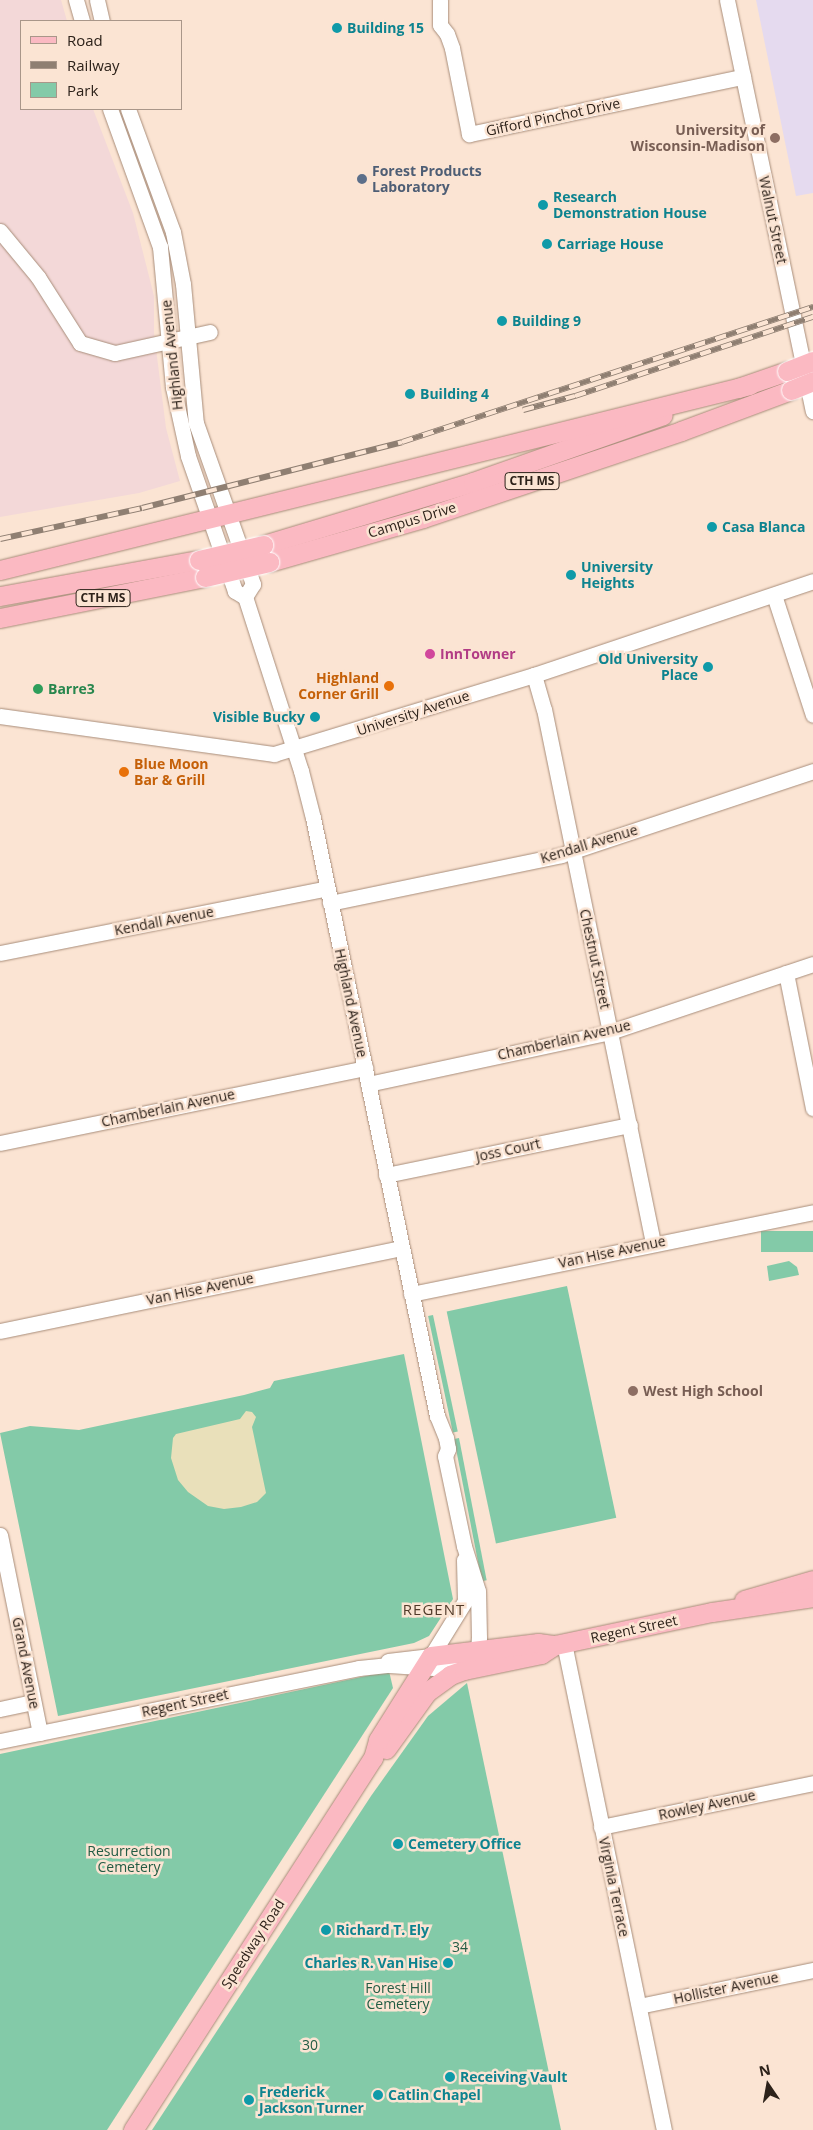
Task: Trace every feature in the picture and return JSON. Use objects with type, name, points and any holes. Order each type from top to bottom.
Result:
[{"type":"main road","name":"Campus Drive","points":[[266,554],[813,361]]},
{"type":"main road","name":"Campus Drive","points":[[0,618],[423,518],[681,431],[813,381]]},
{"type":"main road","points":[[0,570],[750,384]]},
{"type":"main road","name":"Campus Drive","points":[[0,596],[202,569]]},
{"type":"main road","name":"Regent Street","points":[[712,1612],[813,1580]]},
{"type":"main road","name":"Regent Street","points":[[464,1670],[541,1654],[560,1644],[712,1612],[813,1597]]},
{"type":"main road","name":"Regent Street","points":[[426,1662],[478,1651],[538,1642],[560,1644]]},
{"type":"main road","name":"Speedway Road","points":[[133,2130],[373,1758],[378,1740],[426,1662]]},
{"type":"main road","name":"Speedway Road","points":[[373,1758],[387,1748],[427,1692],[450,1675],[464,1670]]},
{"type":"street","points":[[76,0],[82,20]]},
{"type":"street","points":[[96,0],[102,20]]},
{"type":"street","name":"Gifford Pinchot Drive","points":[[440,0],[440,25],[448,34],[452,48],[470,134],[743,77]]},
{"type":"street","name":"Walnut Street","points":[[727,0],[813,411]]},
{"type":"street","name":"Highland Avenue","points":[[110,110],[160,247],[168,342],[181,430],[235,591],[244,597],[294,749],[327,888],[437,1416],[436,1440],[439,1451],[445,1456],[464,1546],[481,1606],[478,1651]]},
{"type":"street","name":"Highland Avenue","points":[[128,110],[173,232],[181,273],[196,423],[230,513],[252,584],[244,597]]},
{"type":"street","points":[[0,231],[38,277],[80,343],[115,353],[210,332]]},
{"type":"street","name":"University Avenue","points":[[0,716],[266,755],[294,749],[534,675],[813,581]]},
{"type":"street","points":[[774,594],[813,715]]},
{"type":"street","name":"Chestnut Street","points":[[534,675],[544,708],[653,1243]]},
{"type":"street","name":"Kendall Avenue","points":[[330,903],[572,851],[813,771]]},
{"type":"street","name":"Kendall Avenue","points":[[0,953],[327,888]]},
{"type":"street","name":"Chamberlain Avenue","points":[[368,1084],[610,1032],[813,964]]},
{"type":"street","points":[[786,973],[813,1108]]},
{"type":"street","name":"Chamberlain Avenue","points":[[0,1143],[365,1068]]},
{"type":"street","name":"Joss Court","points":[[386,1175],[630,1126]]},
{"type":"street","name":"Van Hise Avenue","points":[[411,1294],[653,1243],[813,1212]]},
{"type":"street","name":"Van Hise Avenue","points":[[0,1331],[401,1248]]},
{"type":"street","name":"Grand Avenue","points":[[0,1534],[40,1733]]},
{"type":"street","name":"Highland Avenue","points":[[426,1662],[465,1601],[464,1546]]},
{"type":"street","name":"Virginia Terrace","points":[[560,1644],[601,1827],[664,2130]]},
{"type":"street","points":[[464,1670],[478,1651]]},
{"type":"street","name":"Regent Street","points":[[0,1742],[370,1666],[405,1657],[464,1670]]},
{"type":"street","points":[[0,1709],[33,1702]]},
{"type":"street","name":"Rowley Avenue","points":[[601,1827],[813,1783]]},
{"type":"street","name":"Hollister Avenue","points":[[639,2006],[813,1970]]},
{"type":"shaded area","points":[[0,0],[61,0],[67,20],[20,20],[20,110],[93,110],[133,213],[154,296],[154,333],[166,428],[180,481],[139,493],[0,517]]},
{"type":"shaded area","points":[[756,0],[813,0],[813,193],[796,196]]},
{"type":"green space","points":[[761,1231],[813,1231],[813,1252],[761,1252]]},
{"type":"green space","points":[[789,1261],[797,1267],[799,1275],[769,1281],[767,1266]]},
{"type":"green space","points":[[567,1286],[616,1518],[496,1543],[447,1312]]},
{"type":"green space","points":[[433,1315],[458,1431],[453,1432],[428,1316]]},
{"type":"green space","points":[[404,1354],[453,1599],[429,1636],[414,1643],[58,1716],[0,1433],[30,1426],[79,1430],[244,1395],[270,1388],[274,1381]]},
{"type":"green space","points":[[459,1438],[487,1580],[482,1581],[454,1439]]},
{"type":"green space","name":"Resurrection Cemetery","points":[[389,1671],[393,1688],[107,2130],[0,2130],[0,1754]]},
{"type":"green space","name":"Forest Hill Cemetery","points":[[467,1683],[561,2130],[152,2130],[371,1796],[428,1716]]},
{"type":"sand","points":[[246,1411],[252,1412],[256,1417],[252,1427],[266,1493],[257,1502],[241,1507],[224,1509],[208,1506],[188,1492],[178,1480],[171,1458],[173,1438],[176,1434],[240,1419]]},
{"type":"railway","points":[[0,539],[142,508],[402,442],[813,307]]},
{"type":"railway","points":[[523,410],[575,396],[813,317]]},
{"type":"place","name":"Building 15","points":[[337,28]]},
{"type":"place","name":"University of Wisconsin-Madison","points":[[775,138]]},
{"type":"place","name":"Forest Products Laboratory","points":[[362,179]]},
{"type":"place","name":"Research Demonstration House","points":[[543,205]]},
{"type":"place","name":"Carriage House","points":[[547,244]]},
{"type":"place","name":"Building 9","points":[[502,321]]},
{"type":"place","name":"Building 4","points":[[410,394]]},
{"type":"place","name":"Casa Blanca","points":[[712,527]]},
{"type":"place","name":"University Heights","points":[[571,575]]},
{"type":"place","name":"InnTowner","points":[[430,654]]},
{"type":"place","name":"Old University Place","points":[[708,667]]},
{"type":"place","name":"Highland Corner Grill","points":[[389,686]]},
{"type":"place","name":"Barre3","points":[[38,689]]},
{"type":"place","name":"Visible Bucky","points":[[315,717]]},
{"type":"place","name":"Blue Moon Bar & Grill","points":[[124,772]]},
{"type":"place","name":"West High School","points":[[633,1391]]},
{"type":"place","name":"Cemetery Office","points":[[398,1844]]},
{"type":"place","name":"Richard T. Ely","points":[[326,1930]]},
{"type":"place","name":"Charles R. Van Hise","points":[[448,1963]]},
{"type":"place","name":"Receiving Vault","points":[[450,2077]]},
{"type":"place","name":"Catlin Chapel","points":[[378,2095]]},
{"type":"place","name":"Frederick Jackson Turner","points":[[249,2100]]},
{"type":"district","name":"REGENT","points":[[434,1610]]},
{"type":"park label","name":"34","points":[[460,1947]]},
{"type":"park label","name":"30","points":[[310,2045]]}]
